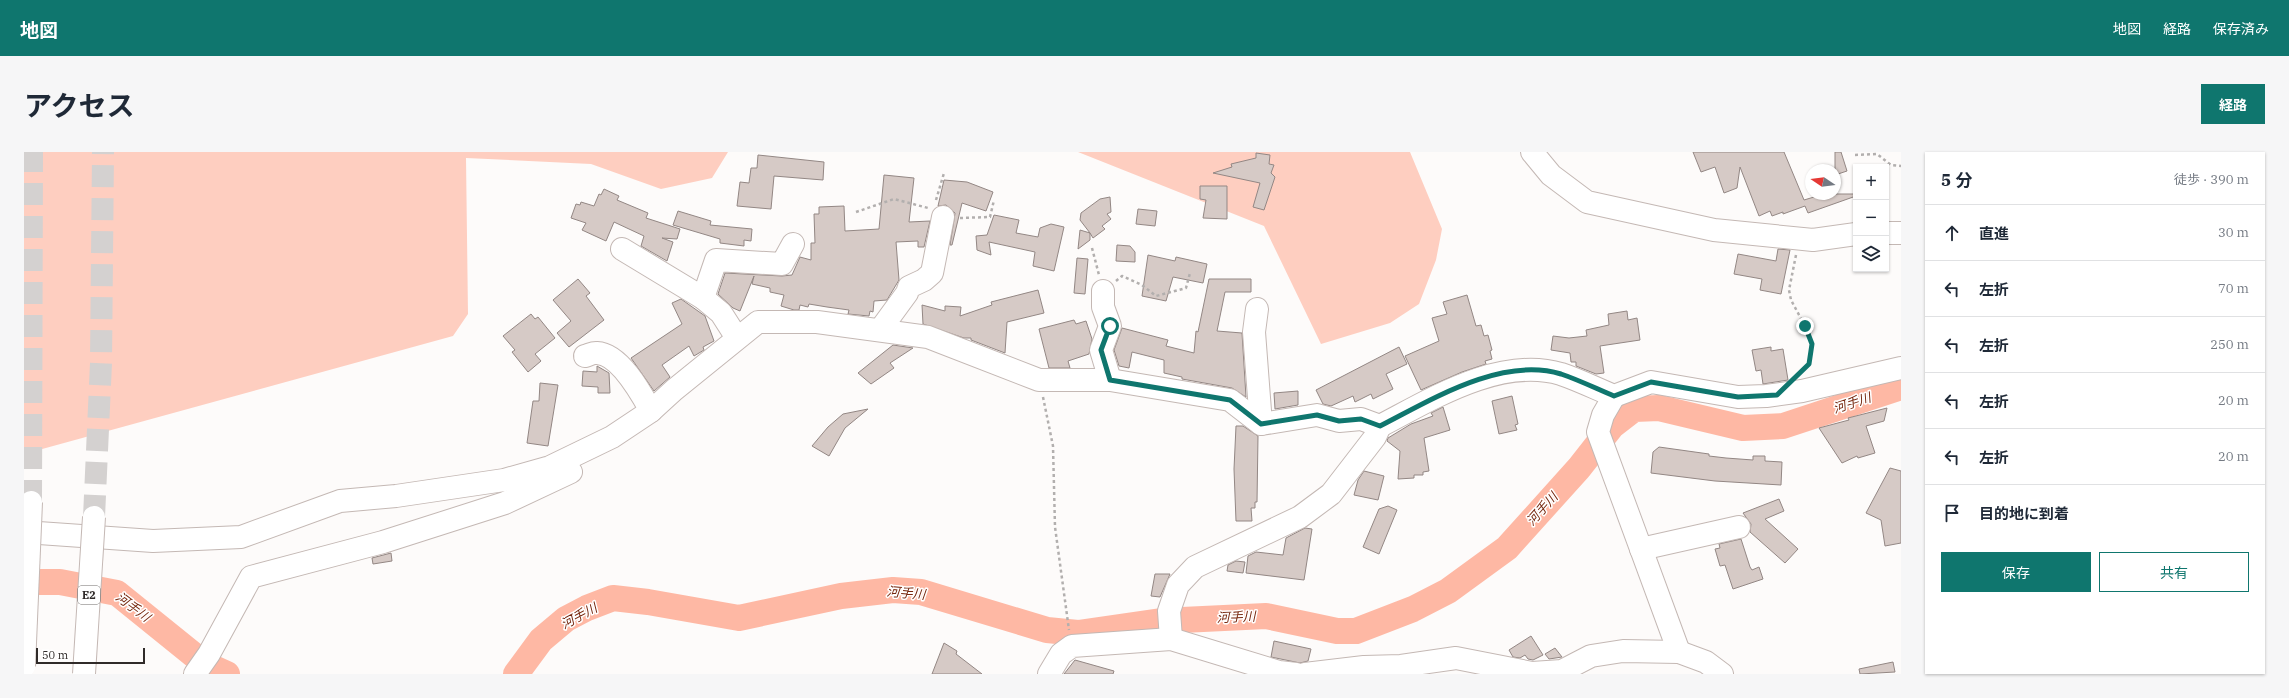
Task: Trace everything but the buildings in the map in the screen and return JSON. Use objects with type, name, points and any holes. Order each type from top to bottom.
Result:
[{"type":"main road","points":[[1532,152],[1551,175],[1587,202],[1714,230],[1813,240],[1853,234]]},
{"type":"main road","points":[[880,330],[907,293],[909,287],[924,280],[932,273],[937,215]]},
{"type":"main road","points":[[1889,233],[1901,233]]},
{"type":"main road","points":[[703,298],[716,260],[782,264],[793,244]]},
{"type":"main road","points":[[622,249],[703,298],[721,313],[737,338]]},
{"type":"main road","points":[[1103,291],[1103,307],[1110,326],[1101,350],[1110,380]]},
{"type":"main road","points":[[1257,308],[1254,332],[1254,353],[1260,390],[1261,424]]},
{"type":"main road","points":[[24,532],[153,540],[241,537],[340,501],[396,496],[504,480],[550,467],[612,437],[651,411],[674,390],[758,322],[817,322],[928,337],[1039,380],[1110,380],[1230,400],[1261,424],[1317,415],[1339,421],[1361,419],[1380,426]]},
{"type":"main road","points":[[585,356],[596,352],[612,357],[637,387],[651,411]]},
{"type":"main road","points":[[1679,652],[1601,442],[1603,415],[1614,396],[1651,382],[1738,397],[1766,396],[1802,391],[1901,368]]},
{"type":"main road","points":[[1170,626],[1178,584],[1196,567],[1300,516],[1331,494],[1375,437],[1380,426],[1455,388],[1486,376],[1533,370],[1560,374],[1614,396]]},
{"type":"main road","points":[[201,665],[250,577],[382,542],[505,504],[573,471],[592,457],[600,454],[612,437]]},
{"type":"main road","points":[[24,666],[31,502]]},
{"type":"main road","name":"E2","points":[[84,674],[94,517]]},
{"type":"main road","points":[[1641,549],[1739,527]]},
{"type":"main road","points":[[1049,674],[1061,654],[1072,646],[1170,626],[1279,672],[1296,674]]},
{"type":"main road","points":[[1305,674],[1364,666],[1401,666],[1456,658],[1532,673],[1564,673],[1591,656],[1623,651],[1679,652],[1706,662],[1722,674]]},
{"type":"path","points":[[1855,155],[1877,154],[1891,165],[1901,166]]},
{"type":"path","points":[[937,215],[944,173]]},
{"type":"path","points":[[856,212],[894,198],[926,207],[937,215],[990,217],[994,200]]},
{"type":"path","points":[[1798,374],[1809,364],[1812,344],[1805,326],[1791,300],[1789,290],[1793,262],[1799,247],[1813,240]]},
{"type":"path","points":[[1092,248],[1103,291],[1122,276],[1142,285],[1156,296],[1169,294],[1186,288],[1190,273]]},
{"type":"path","points":[[1045,381],[1043,396],[1053,446],[1055,527],[1068,626]]},
{"type":"shaded area","points":[[24,152],[728,152],[712,178],[661,189],[591,164],[466,158],[468,314],[453,336],[24,454]]},
{"type":"shaded area","points":[[1078,152],[1410,152],[1442,229],[1436,260],[1419,304],[1390,323],[1321,344],[1264,226]]},
{"type":"waterway","name":"河手川","points":[[516,674],[541,640],[566,619],[587,608],[613,598],[648,602],[739,618],[841,596],[893,590],[921,592],[1047,630],[1078,633],[1161,621],[1266,616],[1337,631],[1356,631],[1413,609],[1448,591],[1507,548],[1579,468],[1612,426],[1634,409],[1659,408],[1743,428],[1783,426],[1901,387]]},
{"type":"waterway","name":"河手川","points":[[24,582],[60,582],[117,593],[205,664],[227,674]]},
{"type":"tunnel","points":[[31,502],[32,152]]},
{"type":"tunnel","points":[[94,517],[101,363],[103,152]]},
{"type":"route","points":[[1110,326],[1101,350],[1110,380],[1230,400],[1261,424],[1317,415],[1339,421],[1361,419],[1380,426],[1455,388],[1486,376],[1533,370],[1560,374],[1614,396],[1651,382],[1676,388],[1738,397],[1777,395],[1809,364],[1812,344],[1805,326]]}]
